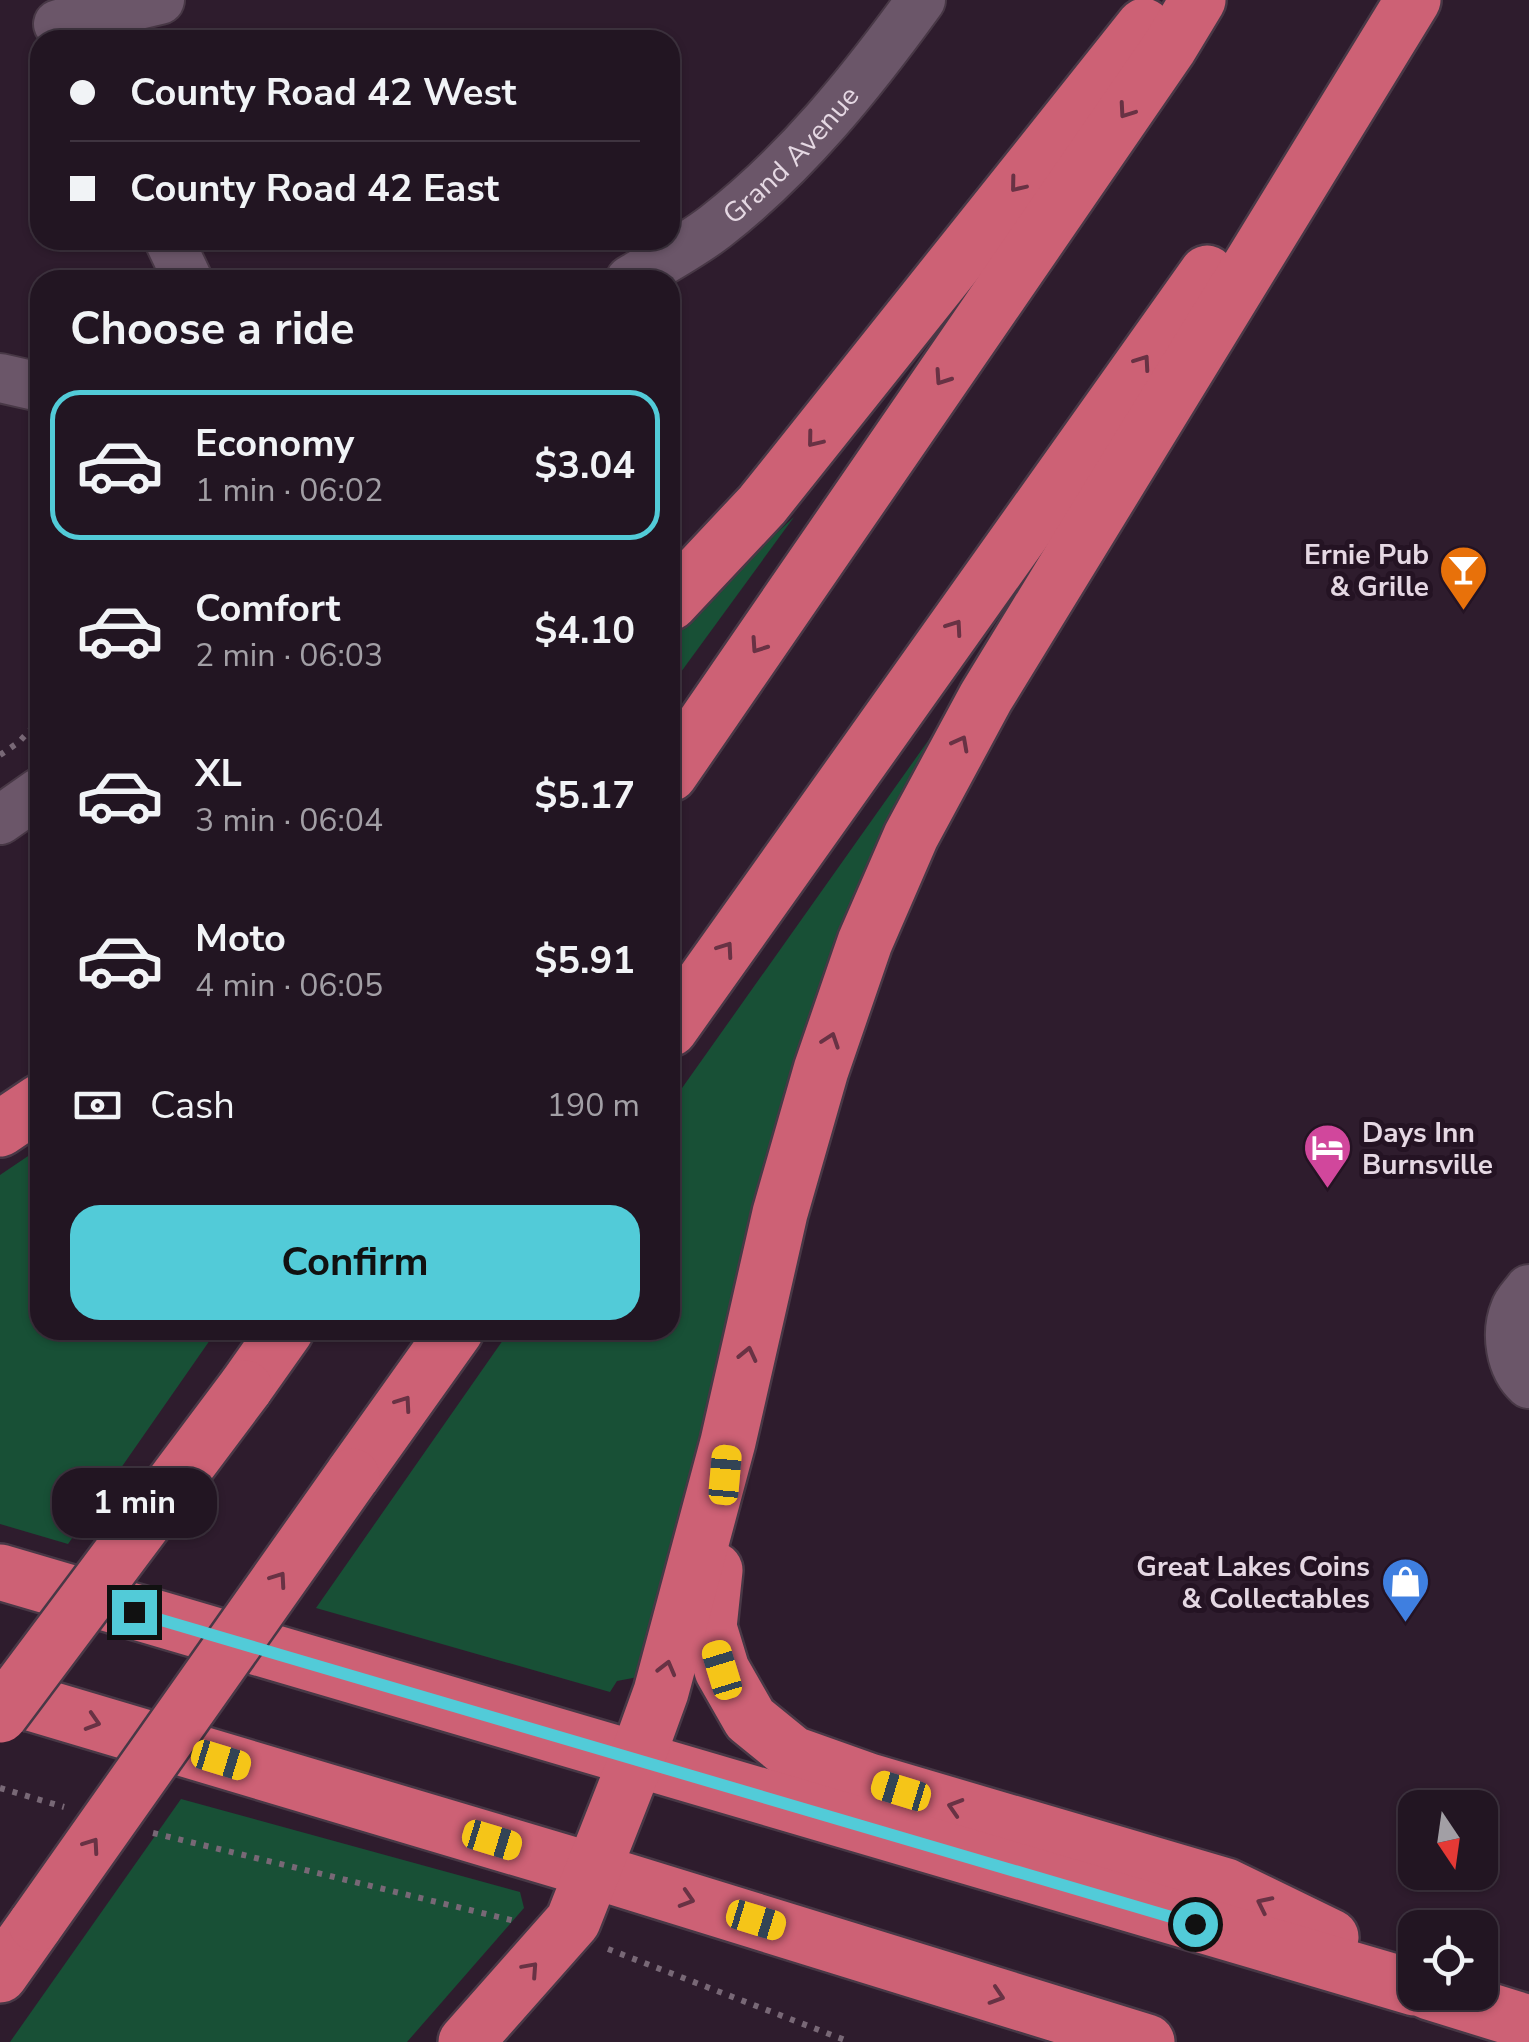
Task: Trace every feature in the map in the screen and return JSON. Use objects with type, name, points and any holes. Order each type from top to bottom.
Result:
[{"type":"highway","points":[[680,592],[762,505],[1165,0]]},
{"type":"highway","points":[[680,759],[1158,64],[1198,0]]},
{"type":"highway","points":[[680,1014],[1400,0]]},
{"type":"highway","points":[[466,2042],[573,1921],[636,1761],[661,1692],[728,1442],[780,1213],[821,1070],[865,942],[911,836],[986,697],[1413,0]]},
{"type":"highway","points":[[0,1129],[30,1109]]},
{"type":"highway","points":[[0,1715],[279,1340]]},
{"type":"highway","points":[[0,1975],[449,1340]]},
{"type":"highway","points":[[728,1442],[709,1627],[722,1670],[750,1719],[793,1754],[957,1808],[1226,1886],[1398,1969]]},
{"type":"highway","points":[[0,1572],[1398,1983]]},
{"type":"highway","points":[[0,1694],[594,1871],[1082,2030],[1147,2042]]},
{"type":"highway","points":[[1489,2010],[1529,2023]]},
{"type":"street","points":[[57,21],[160,0]]},
{"type":"street","name":"Grand Avenue","points":[[680,249],[714,228],[796,154],[868,74],[921,0]]},
{"type":"street","name":"Grand Avenue","points":[[646,270],[678,250]]},
{"type":"street","points":[[0,378],[30,385]]},
{"type":"street","points":[[0,820],[30,799]]},
{"type":"street","points":[[1529,1289],[1515,1307],[1510,1342],[1517,1374],[1529,1384]]},
{"type":"path","points":[[0,755],[30,730]]},
{"type":"path","points":[[0,1788],[72,1810]]},
{"type":"path","points":[[145,1831],[561,1934],[636,1957],[850,2042]]},
{"type":"green space","points":[[794,517],[680,673],[680,621]]},
{"type":"green space","points":[[935,731],[861,903],[740,1298],[638,1677],[617,1681],[610,1692],[316,1608],[503,1340],[680,1340],[680,1091]]},
{"type":"green space","points":[[30,1155],[30,1340],[210,1340],[68,1544],[0,1524],[0,1175]]},
{"type":"green space","points":[[181,1799],[520,1892],[524,1908],[407,2042],[10,2042]]},
{"type":"place","name":"Ernie Pub & Grille","points":[[1464,612]]},
{"type":"place","name":"Days Inn Burnsville","points":[[1327,1190]]},
{"type":"place","name":"Great Lakes Coins & Collectables","points":[[1405,1624]]},
{"type":"route","points":[[134,1612],[1195,1924]]}]
